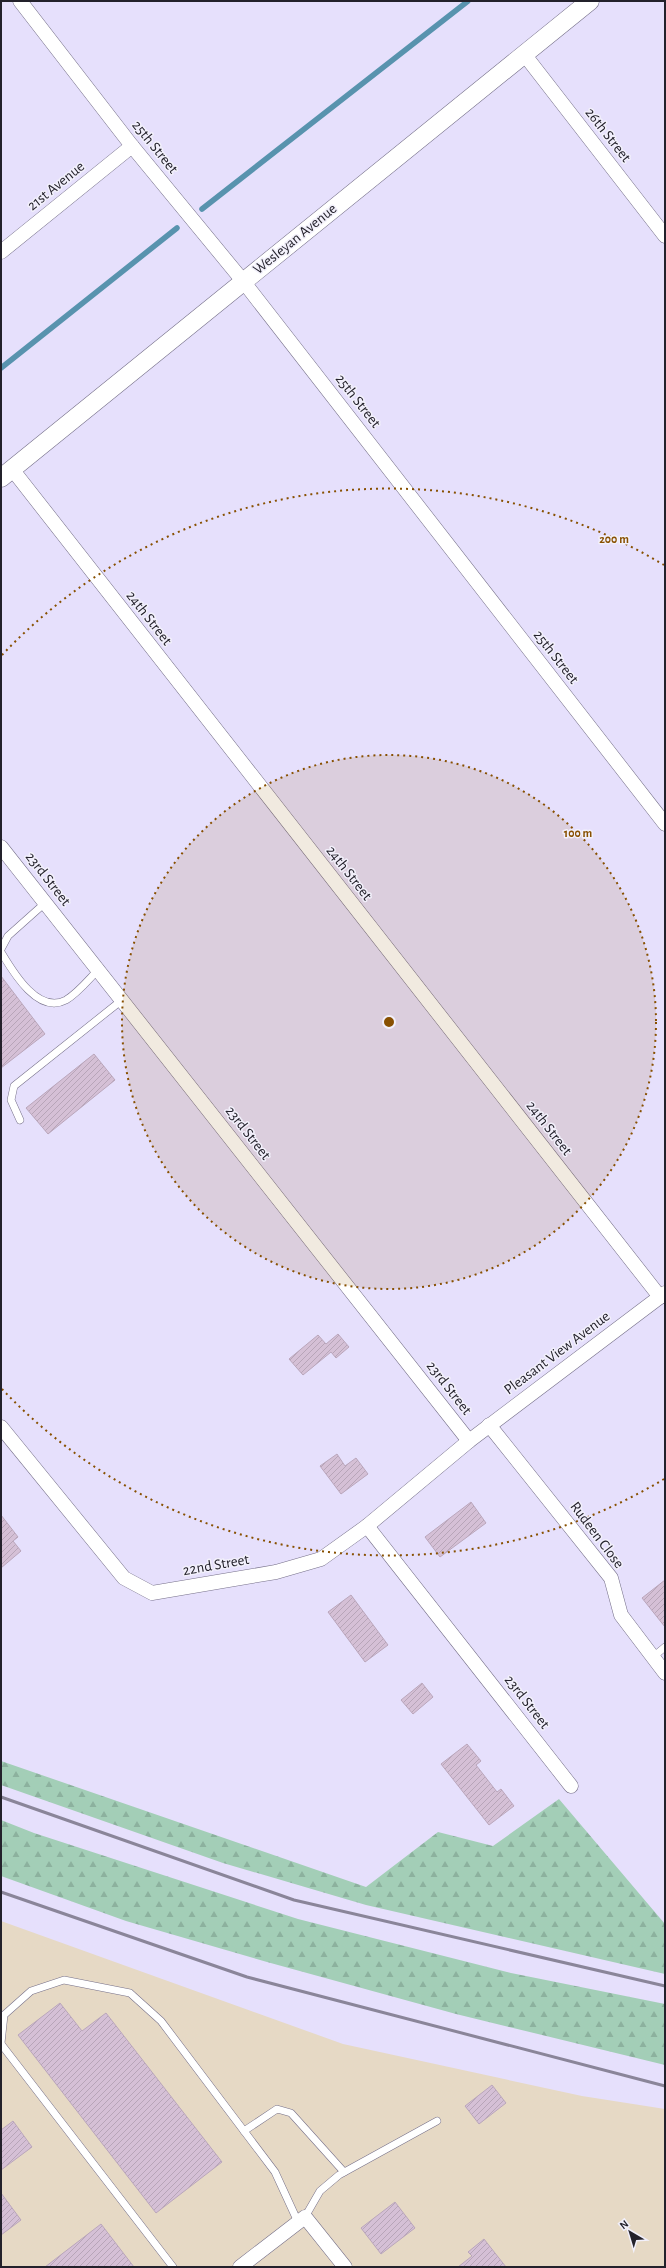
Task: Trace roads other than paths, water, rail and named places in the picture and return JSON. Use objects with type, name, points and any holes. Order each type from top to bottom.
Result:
[{"type":"street","name":"25th Street","points":[[20,1],[132,146],[243,281],[665,824]]},
{"type":"street","name":"Wesleyan Avenue","points":[[6,474],[590,1]]},
{"type":"street","name":"26th Street","points":[[524,54],[665,236]]},
{"type":"street","name":"21st Avenue","points":[[1,252],[132,146]]},
{"type":"street","name":"24th Street","points":[[6,474],[662,1295]]},
{"type":"street","name":"23rd Street","points":[[1,847],[469,1441]]},
{"type":"street","name":"Pleasant View Avenue","points":[[469,1441],[662,1295]]},
{"type":"street","name":"Rudeen Close","points":[[489,1426],[611,1578],[621,1615],[665,1673]]},
{"type":"street","name":"22nd Street","points":[[1,1427],[124,1578],[152,1593],[276,1572],[321,1559],[367,1526],[469,1441]]},
{"type":"street","name":"23rd Street","points":[[367,1526],[571,1786]]},
{"type":"street","points":[[240,2267],[301,2219],[345,2267]]},
{"type":"lane","points":[[45,903],[8,936],[1,951],[12,971],[37,998],[52,1004],[67,1000],[98,970]]},
{"type":"lane","points":[[20,1120],[11,1100],[14,1086],[122,1000]]},
{"type":"lane","points":[[653,1657],[665,1647]]},
{"type":"lane","points":[[173,2267],[1,2043],[4,2015],[30,1991],[64,1980],[130,1993],[161,2021],[274,2172],[301,2219],[320,2191],[344,2172],[437,2120]]},
{"type":"lane","points":[[244,2131],[277,2109],[291,2113],[344,2172]]},
{"type":"waterway","points":[[202,209],[468,1]]},
{"type":"waterway","points":[[1,368],[177,228]]},
{"type":"railway","points":[[1,1797],[294,1900],[665,1986]]},
{"type":"railway","points":[[1,1892],[247,1977],[665,2086]]}]
